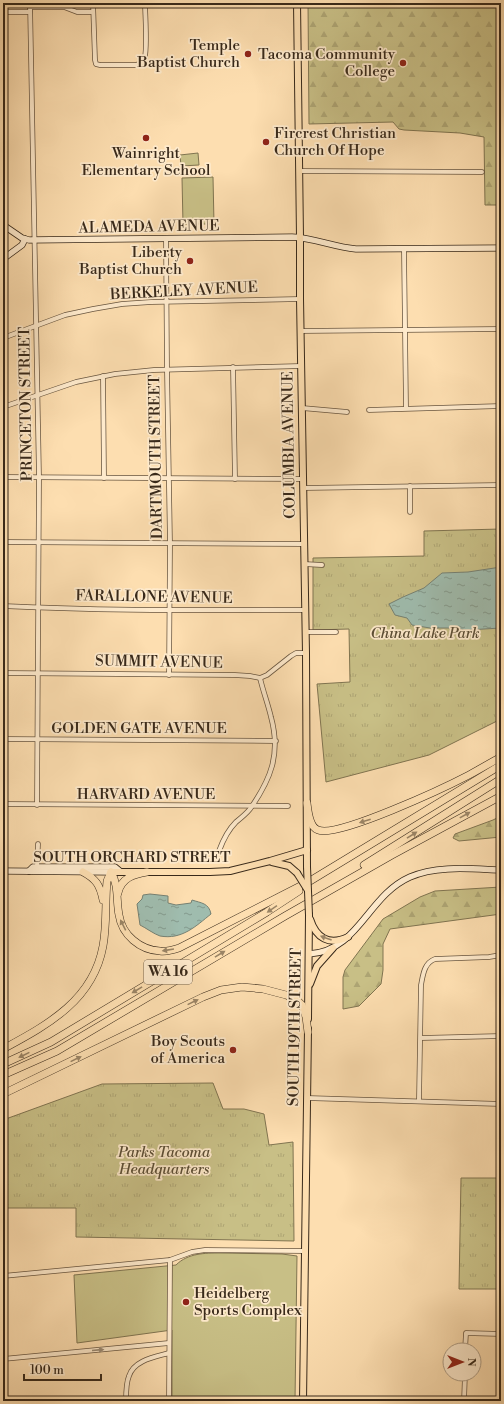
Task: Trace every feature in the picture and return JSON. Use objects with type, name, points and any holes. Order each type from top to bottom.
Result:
[{"type":"highway","points":[[306,803],[310,820],[317,830],[324,831],[348,827],[373,819],[442,788],[501,757]]},
{"type":"highway","name":"WA 16","points":[[3,1064],[51,1042],[267,912],[328,872],[501,765]]},
{"type":"highway","name":"WA 16","points":[[3,1075],[56,1051],[285,916],[501,779]]},
{"type":"highway","points":[[285,916],[392,855],[501,796]]},
{"type":"highway","points":[[84,872],[95,880],[100,888],[106,919]]},
{"type":"highway","points":[[111,872],[115,880],[120,921],[125,930],[132,938],[144,947],[156,951],[168,951],[193,942],[328,872]]},
{"type":"highway","points":[[3,1050],[64,1012],[86,989],[101,958],[106,919],[107,882],[111,872]]},
{"type":"highway","points":[[117,901],[119,888],[125,880],[136,874],[147,872]]},
{"type":"highway","points":[[3,1094],[203,997],[221,990],[242,987],[263,989],[296,999],[304,1009],[308,1032]]},
{"type":"main road","points":[[297,3],[300,237]]},
{"type":"main road","name":"COLUMBIA AVENUE","points":[[300,237],[300,366],[306,653]]},
{"type":"main road","name":"SOUTH 19TH STREET","points":[[303,1401],[309,954],[306,803],[306,653]]},
{"type":"main road","name":"SOUTH ORCHARD STREET","points":[[111,872],[221,872],[239,869],[307,850]]},
{"type":"main road","points":[[270,861],[288,866],[297,873],[308,890]]},
{"type":"main road","points":[[309,920],[316,932],[321,937],[337,940],[348,937]]},
{"type":"main road","points":[[308,987],[317,966],[333,948]]},
{"type":"street","points":[[94,3],[93,12],[96,64],[100,65],[138,64],[143,61],[145,55],[145,3]]},
{"type":"street","points":[[3,12],[30,7],[64,7],[76,12],[93,12]]},
{"type":"street","name":"PRINCETON STREET","points":[[30,7],[39,477],[37,805]]},
{"type":"street","points":[[300,171],[482,172]]},
{"type":"street","name":"ALAMEDA AVENUE","points":[[3,225],[25,239],[35,240],[300,237],[348,248],[404,250],[501,248]]},
{"type":"street","name":"DARTMOUTH STREET","points":[[166,238],[170,544],[169,675]]},
{"type":"street","points":[[3,259],[22,245],[25,239]]},
{"type":"street","points":[[404,250],[406,408]]},
{"type":"street","name":"BERKELEY AVENUE","points":[[3,338],[65,315],[93,308],[122,304],[300,299]]},
{"type":"street","points":[[300,331],[501,329]]},
{"type":"street","points":[[3,407],[70,384],[128,372],[233,367],[300,366]]},
{"type":"street","points":[[233,367],[235,479]]},
{"type":"street","points":[[103,376],[104,478]]},
{"type":"street","points":[[369,410],[501,406]]},
{"type":"street","points":[[302,408],[347,412]]},
{"type":"street","points":[[3,476],[303,479]]},
{"type":"street","points":[[303,488],[501,485]]},
{"type":"street","points":[[410,486],[410,512]]},
{"type":"street","points":[[3,542],[304,544]]},
{"type":"street","points":[[304,564],[322,565]]},
{"type":"street","name":"FARALLONE AVENUE","points":[[3,606],[169,610],[305,610]]},
{"type":"street","points":[[306,632],[336,632]]},
{"type":"street","points":[[219,851],[222,842],[230,829],[251,806],[265,786],[274,758],[276,741],[272,717],[260,678],[267,675],[296,653],[306,653]]},
{"type":"street","name":"SUMMIT AVENUE","points":[[3,673],[235,675],[260,678]]},
{"type":"street","name":"GOLDEN GATE AVENUE","points":[[3,739],[276,741]]},
{"type":"street","name":"HARVARD AVENUE","points":[[3,804],[288,806]]},
{"type":"street","points":[[37,866],[38,844]]},
{"type":"street","points":[[29,871],[33,867],[37,866],[115,866],[121,872]]},
{"type":"street","points":[[309,954],[318,954],[333,948],[348,937],[383,895],[397,884],[410,877],[426,872],[444,870],[501,870]]},
{"type":"street","name":"SOUTH ORCHARD STREET","points":[[3,871],[111,872]]},
{"type":"street","points":[[419,1100],[423,973],[432,960],[440,958],[489,957],[501,955]]},
{"type":"street","points":[[421,1038],[501,1036]]},
{"type":"street","points":[[307,1098],[419,1100],[501,1104]]},
{"type":"street","points":[[3,1276],[170,1260],[192,1252],[210,1249],[306,1251]]},
{"type":"street","points":[[169,1401],[170,1260]]},
{"type":"street","points":[[465,1342],[466,1333],[501,1334]]},
{"type":"street","points":[[3,1359],[169,1343]]},
{"type":"street","points":[[126,1401],[128,1376],[134,1367],[145,1361],[169,1353]]},
{"type":"street","points":[[464,1401],[465,1382]]},
{"type":"green space","name":"Tacoma Community College","points":[[308,3],[501,3],[501,241],[499,241],[498,205],[485,205],[484,137],[460,133],[404,130],[399,129],[393,122],[309,124]]},
{"type":"green space","points":[[198,153],[199,165],[181,166],[180,155]]},
{"type":"green space","points":[[213,177],[214,224],[183,224],[182,178]]},
{"type":"green space","name":"China Lake Park","points":[[501,529],[501,719],[429,755],[326,782],[317,684],[350,682],[349,629],[313,630],[313,558],[424,556],[424,531]]},
{"type":"green space","points":[[501,816],[501,837],[459,841],[453,838],[455,834]]},
{"type":"green space","points":[[501,887],[501,914],[390,929],[383,944],[383,970],[381,984],[359,1006],[343,1009],[343,977],[345,970],[383,919],[420,897],[435,891]]},
{"type":"green space","name":"Parks Tacoma Headquarters","points":[[213,1083],[223,1109],[244,1109],[264,1114],[269,1145],[293,1142],[294,1241],[76,1237],[76,1208],[3,1208],[3,1120],[102,1084]]},
{"type":"green space","points":[[461,1178],[501,1178],[501,1289],[459,1289]]},
{"type":"green space","name":"Heidelberg Sports Complex","points":[[221,1253],[282,1254],[297,1256],[295,1401],[172,1401],[172,1330],[77,1343],[74,1275],[176,1265],[191,1256]]},
{"type":"water","points":[[501,567],[501,628],[467,630],[453,628],[430,628],[412,625],[407,618],[395,615],[389,604],[424,588],[442,573],[468,572]]},
{"type":"water","points":[[150,894],[168,896],[168,903],[176,905],[191,903],[192,900],[206,906],[210,910],[211,914],[182,934],[168,937],[160,936],[140,925],[137,904],[142,899],[143,895]]},
{"type":"place","name":"Temple Baptist Church","points":[[248,54]]},
{"type":"place","name":"Tacoma Community College","points":[[403,63]]},
{"type":"place","name":"Wainright Elementary School","points":[[146,138]]},
{"type":"place","name":"Fircrest Christian Church Of Hope","points":[[266,142]]},
{"type":"place","name":"Liberty Baptist Church","points":[[190,261]]},
{"type":"place","name":"Boy Scouts of America","points":[[233,1050]]},
{"type":"place","name":"Heidelberg Sports Complex","points":[[186,1302]]}]
